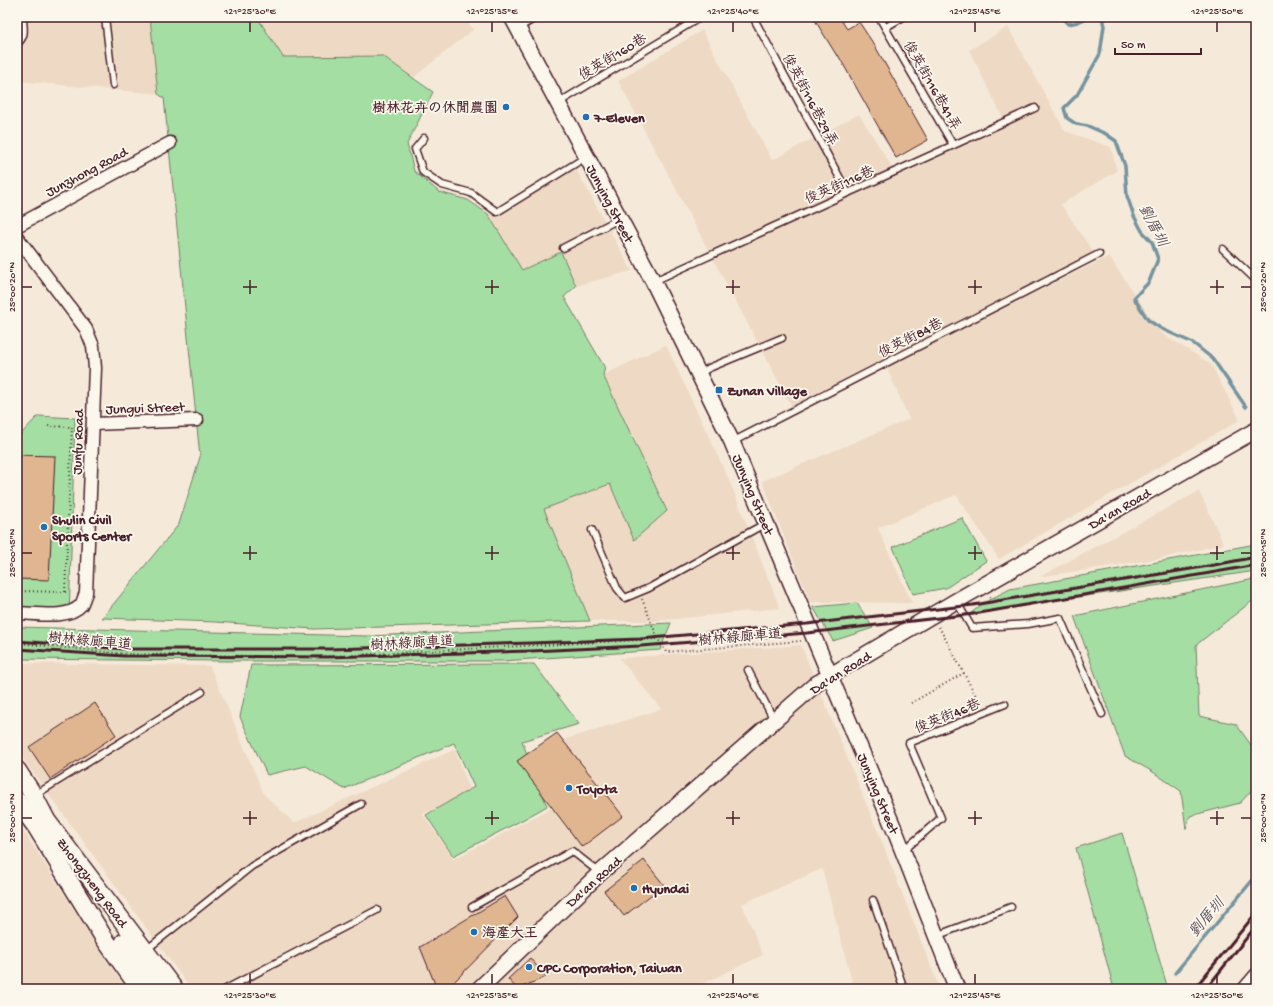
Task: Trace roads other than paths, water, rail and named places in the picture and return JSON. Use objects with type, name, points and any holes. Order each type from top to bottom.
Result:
[{"type":"main road","name":"Zhongzheng Road","points":[[17,770],[34,796],[42,824],[104,938],[140,989]]},
{"type":"main road","name":"Zhongzheng Road","points":[[17,801],[42,824],[174,989]]},
{"type":"main road","points":[[42,824],[157,989]]},
{"type":"street","name":"Junying Street","points":[[515,23],[653,281],[732,442],[903,851],[955,988]]},
{"type":"street","name":"Junzhong Road","points":[[17,226],[170,143]]},
{"type":"street","name":"Junfu Road","points":[[17,237],[86,329],[93,346],[95,368],[86,593],[81,604],[71,612],[57,614],[17,612]]},
{"type":"street","name":"Jungui Street","points":[[93,424],[198,420]]},
{"type":"street","name":"Da'an Road","points":[[479,989],[600,873],[816,684],[956,601],[1256,430]]},
{"type":"street","points":[[1244,989],[1256,975]]},
{"type":"lane","points":[[17,44],[22,39],[24,32],[22,17]]},
{"type":"lane","points":[[104,17],[113,85]]},
{"type":"lane","points":[[515,23],[537,17]]},
{"type":"lane","name":"俊英街160巷","points":[[557,104],[701,17]]},
{"type":"lane","name":"俊英街116巷29弄","points":[[752,17],[848,193]]},
{"type":"lane","name":"俊英街116巷41弄","points":[[879,17],[953,145]]},
{"type":"lane","points":[[886,27],[903,17]]},
{"type":"lane","name":"俊英街116巷","points":[[653,281],[1035,108]]},
{"type":"lane","points":[[424,138],[415,149],[423,172],[442,185],[471,193],[497,212],[586,157]]},
{"type":"lane","points":[[563,248],[619,219]]},
{"type":"lane","points":[[1223,249],[1256,280]]},
{"type":"lane","name":"俊英街84巷","points":[[732,442],[1099,254]]},
{"type":"lane","points":[[699,374],[709,368],[782,338]]},
{"type":"lane","points":[[592,530],[617,588],[626,598],[766,523]]},
{"type":"lane","points":[[956,601],[972,628],[1028,624],[1060,618],[1102,714]]},
{"type":"lane","points":[[748,670],[774,720]]},
{"type":"lane","points":[[34,796],[202,692]]},
{"type":"lane","name":"俊英街46巷","points":[[903,851],[941,818],[909,743],[1005,704]]},
{"type":"lane","points":[[144,951],[252,866],[361,804]]},
{"type":"lane","points":[[472,907],[572,851],[600,873]]},
{"type":"lane","points":[[873,900],[904,989]]},
{"type":"lane","points":[[936,936],[1011,907]]},
{"type":"lane","points":[[226,989],[377,910]]},
{"type":"waterway","name":"劉厝圳","points":[[1061,17],[1068,24],[1078,22],[1089,17]]},
{"type":"waterway","name":"劉厝圳","points":[[1102,17],[1104,26],[1100,54],[1077,95],[1064,108],[1067,118],[1076,124],[1088,126],[1106,134],[1116,141],[1125,166],[1127,196],[1134,216],[1142,231],[1152,242],[1158,259],[1149,282],[1134,298],[1148,320],[1162,329],[1193,343],[1213,359],[1246,407]]},
{"type":"waterway","name":"劉厝圳","points":[[1175,973],[1256,876]]},
{"type":"railway","points":[[17,641],[125,649],[329,649],[640,639],[807,624],[973,605],[1256,557]]},
{"type":"railway","points":[[17,649],[124,656],[328,657],[641,646],[807,633],[974,614],[1256,565]]},
{"type":"railway","points":[[1194,989],[1256,913]]},
{"type":"railway","points":[[1206,989],[1256,926]]},
{"type":"place","name":"樹林花卉の休閒農園","points":[[506,107]]},
{"type":"place","name":"7-Eleven","points":[[586,117]]},
{"type":"place","name":"Zunan Village","points":[[719,390]]},
{"type":"place","name":"Shulin Civil Sports Center","points":[[44,527]]},
{"type":"place","name":"Toyota","points":[[569,788]]},
{"type":"place","name":"Hyundai","points":[[634,888]]},
{"type":"place","name":"海產大王","points":[[474,932]]},
{"type":"place","name":"CPC Corporation, Taiwan","points":[[529,967]]}]
